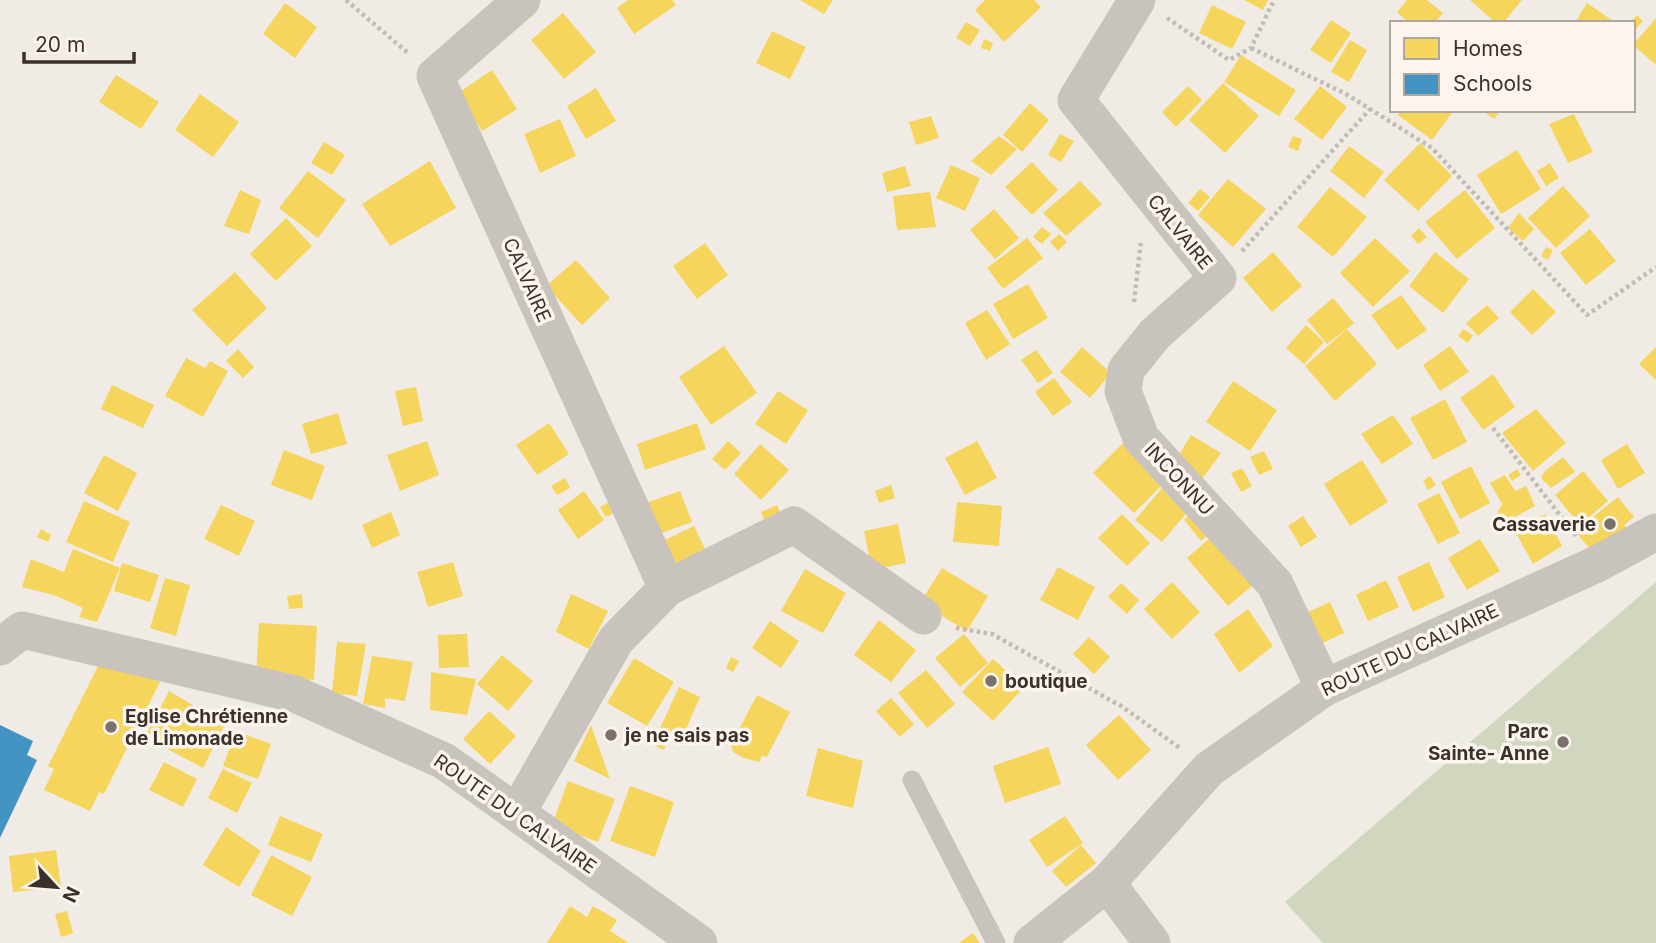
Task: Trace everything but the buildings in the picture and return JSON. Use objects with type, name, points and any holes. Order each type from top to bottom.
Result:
[{"type":"street","points":[[435,76],[522,0]]},
{"type":"street","name":"CALVAIRE","points":[[1149,7],[1076,100],[1218,278]]},
{"type":"street","name":"CALVAIRE","points":[[435,76],[667,589]]},
{"type":"street","name":"INCONNU","points":[[1218,278],[1148,343],[1126,370],[1123,391],[1141,438],[1275,584],[1324,688]]},
{"type":"street","points":[[517,813],[616,640],[667,589],[794,525],[923,616]]},
{"type":"street","name":"ROUTE DU CALVAIRE","points":[[1032,943],[1107,883],[1209,769],[1324,688],[1597,564],[1656,532]]},
{"type":"street","name":"ROUTE DU CALVAIRE","points":[[0,648],[22,630],[295,694],[444,761],[699,943]]},
{"type":"street","points":[[1107,883],[1152,943]]},
{"type":"lane","points":[[912,779],[996,943]]},
{"type":"path","points":[[346,0],[435,76]]},
{"type":"path","points":[[1149,7],[1229,60],[1251,48],[1274,0]]},
{"type":"path","points":[[1251,48],[1370,109],[1432,148],[1587,315],[1656,267]]},
{"type":"path","name":"CALVAIRE","points":[[1218,278],[1370,109]]},
{"type":"path","points":[[1132,315],[1147,191]]},
{"type":"path","points":[[1493,428],[1597,564]]},
{"type":"path","points":[[923,616],[965,632],[992,634],[1122,706],[1209,769]]},
{"type":"green space","name":"Parc Sainte- Anne","points":[[1656,582],[1656,943],[1323,943],[1285,902]]},
{"type":"place","name":"Cassaverie","points":[[1610,524]]},
{"type":"place","name":"boutique","points":[[991,681]]},
{"type":"place","name":"Eglise Chrétienne de Limonade","points":[[111,727]]},
{"type":"place","name":"je ne sais pas","points":[[611,735]]},
{"type":"place","name":"Parc Sainte- Anne","points":[[1563,742]]}]
